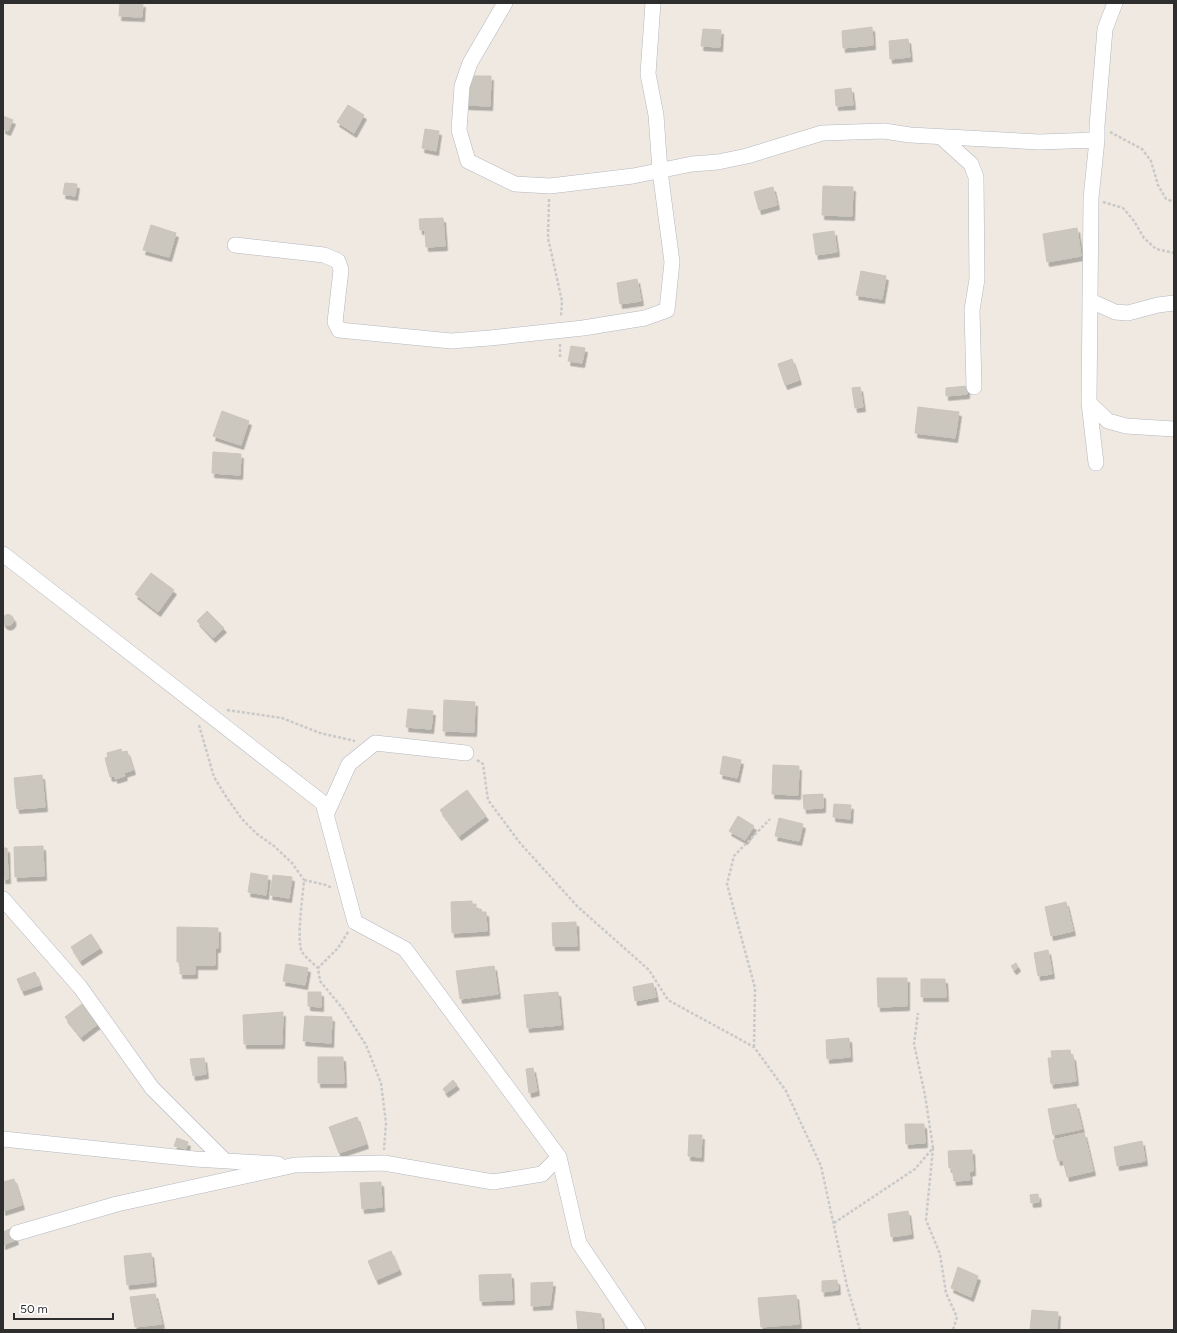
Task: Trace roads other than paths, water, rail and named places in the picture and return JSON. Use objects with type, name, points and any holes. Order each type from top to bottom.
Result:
[{"type":"street","points":[[505,3],[470,63],[462,86],[459,130],[468,161],[515,184],[550,186],[633,176],[747,156],[822,133],[884,131],[910,135],[1039,142],[1097,133]]},
{"type":"street","points":[[235,245],[324,255],[338,261],[341,270],[335,322],[339,330],[451,341],[583,328],[645,318],[667,310],[672,262],[660,171],[656,115],[648,74],[652,3]]},
{"type":"street","points":[[1096,463],[1089,403],[1091,198],[1105,29],[1115,3]]},
{"type":"street","points":[[941,137],[971,164],[976,177],[977,279],[972,310],[974,387]]},
{"type":"street","points":[[1091,301],[1115,312],[1128,313],[1158,305],[1174,303]]},
{"type":"street","points":[[1089,403],[1108,421],[1126,426],[1174,428]]},
{"type":"street","points":[[3,554],[323,803],[355,922],[405,949],[559,1157],[579,1243],[638,1330]]},
{"type":"street","points":[[326,815],[349,764],[375,743],[466,753]]},
{"type":"street","points":[[3,899],[80,987],[152,1088],[224,1160]]},
{"type":"street","points":[[3,1139],[195,1159],[295,1165],[384,1163],[493,1182],[542,1174],[559,1157]]},
{"type":"street","points":[[17,1233],[117,1204],[295,1165]]}]
